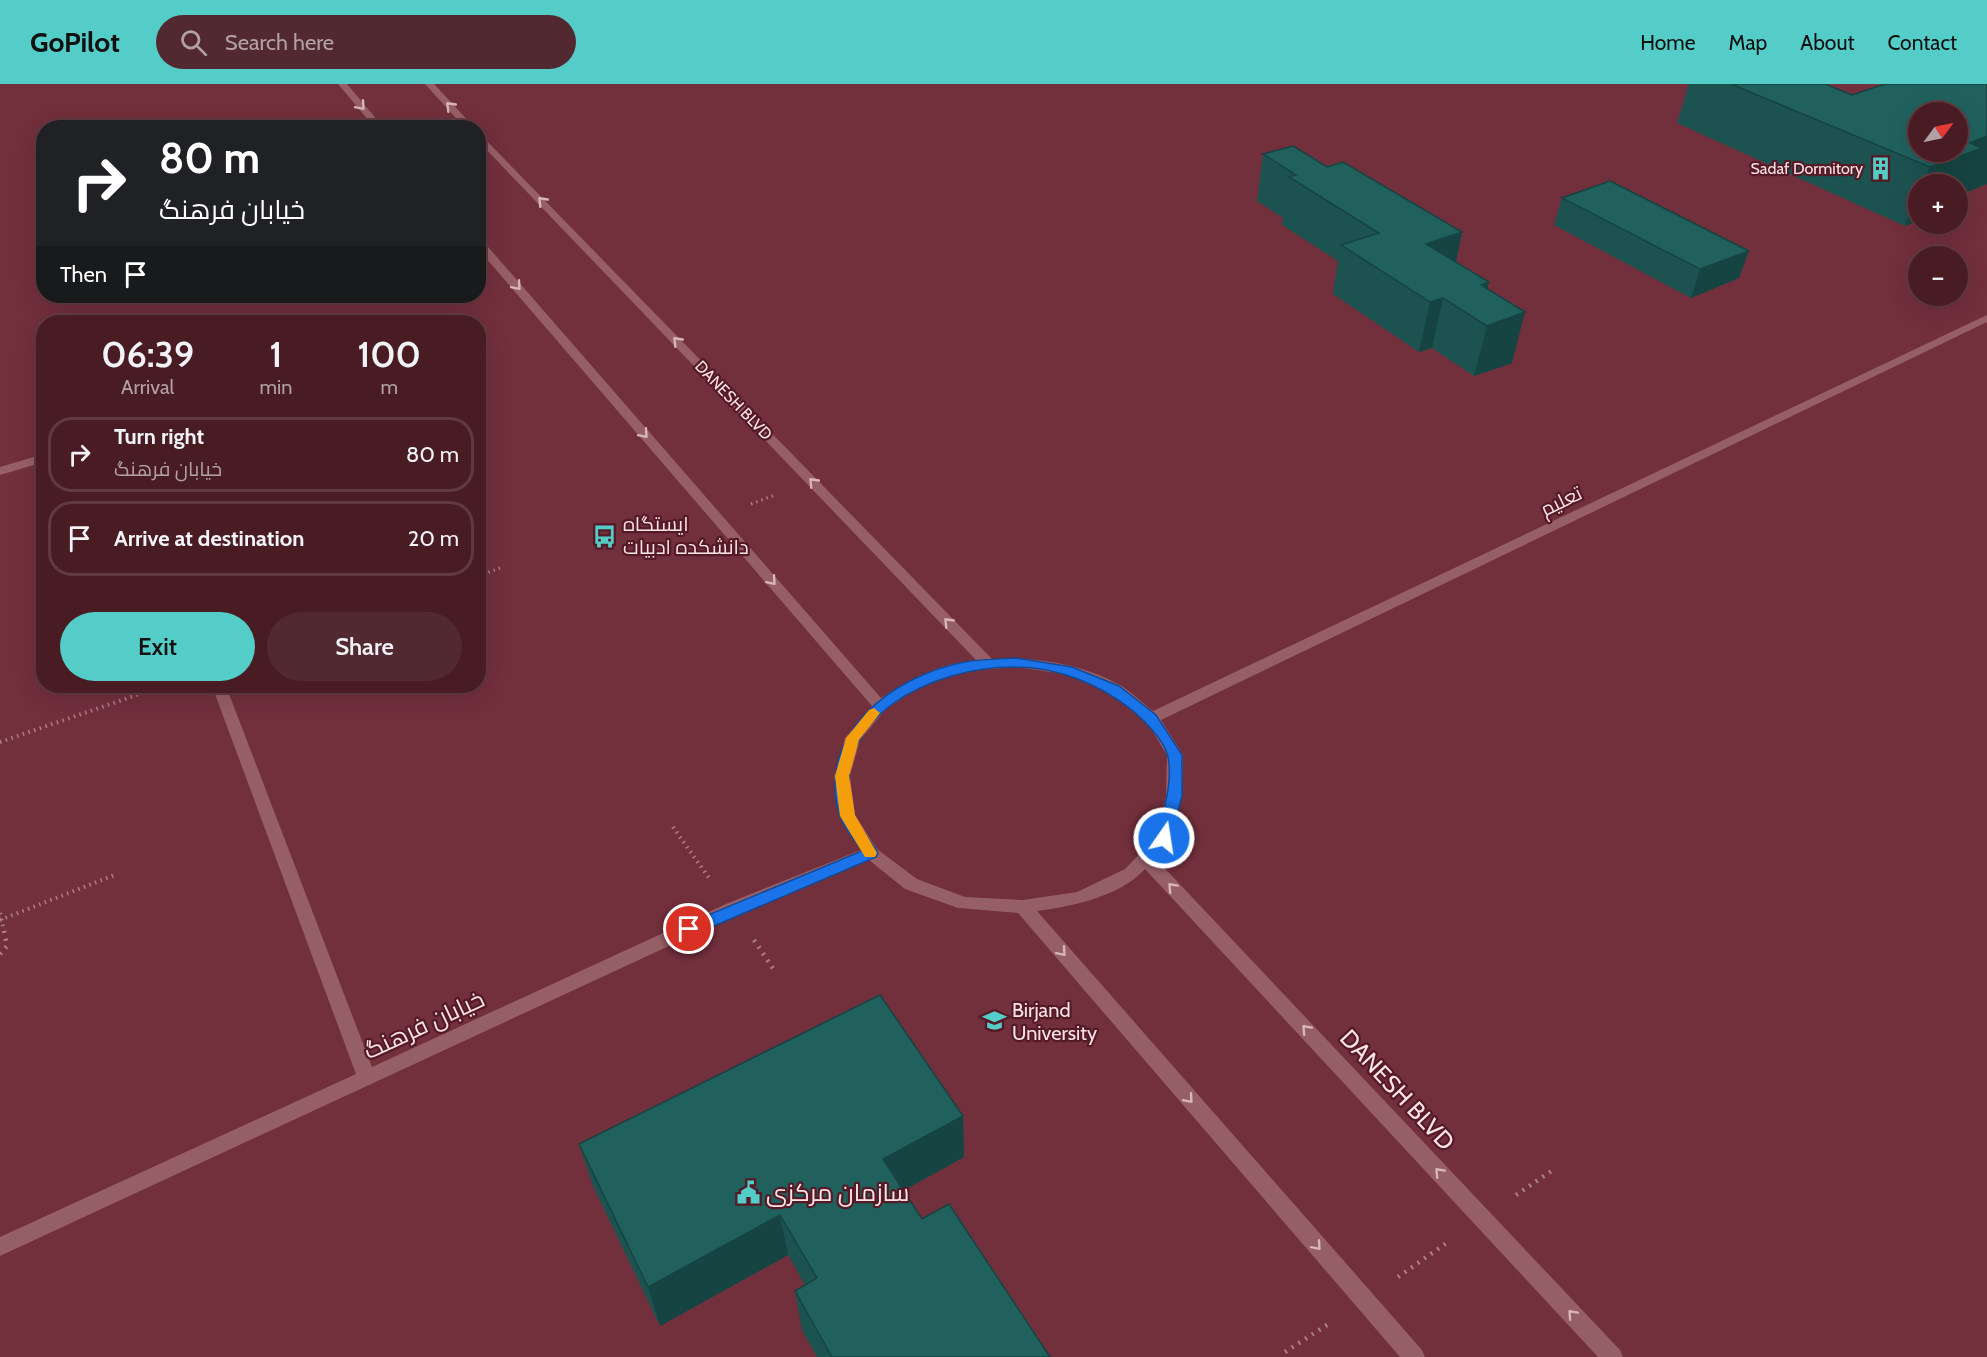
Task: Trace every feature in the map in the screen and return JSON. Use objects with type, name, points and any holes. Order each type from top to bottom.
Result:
[{"type":"street","points":[[342,84],[373,120]]},
{"type":"street","points":[[429,84],[463,120]]},
{"type":"street","name":"DANESH BLVD","points":[[486,143],[988,664]]},
{"type":"street","points":[[486,251],[880,706]]},
{"type":"street","name":"تعلیم","points":[[1152,718],[1987,318]]},
{"type":"street","points":[[0,471],[36,460]]},
{"type":"street","points":[[1016,662],[1068,670],[1115,689],[1152,718],[1175,755],[1174,796],[1164,838],[1131,873],[1080,898],[1023,908],[964,903],[911,884],[871,853],[847,816],[842,776],[853,738],[880,706],[918,681],[966,666],[988,664],[1016,662]]},
{"type":"street","points":[[222,693],[367,1078]]},
{"type":"street","name":"خیابان فرهنگ","points":[[0,1247],[732,909],[871,853]]},
{"type":"street","name":"DANESH BLVD","points":[[1145,858],[1612,1357]]},
{"type":"street","points":[[1023,908],[1414,1357]]},
{"type":"path","points":[[717,517],[812,481]]},
{"type":"path","points":[[486,573],[500,568]]},
{"type":"path","points":[[0,742],[143,693]]},
{"type":"path","points":[[1,920],[117,874]]},
{"type":"path","points":[[0,913],[7,946],[0,954]]},
{"type":"path","points":[[1285,1352],[1365,1300],[1553,1170]]},
{"type":"shaded area","name":"Birjand University","points":[[0,84],[1987,84],[1987,1357],[0,1357]]},
{"type":"building","points":[[1731,84],[1825,84],[1852,95],[1885,84],[1987,84],[1987,136],[1970,143],[1982,148],[1968,153],[1968,102],[1908,102],[1908,158]]},
{"type":"building","points":[[1293,146],[1327,167],[1343,162],[1462,232],[1426,244],[1489,282],[1481,285],[1525,312],[1487,326],[1443,298],[1430,302],[1341,245],[1379,233],[1289,177],[1296,175],[1263,154]]},
{"type":"building","points":[[1918,162],[1944,162],[1930,167]]},
{"type":"building","points":[[1610,181],[1749,251],[1700,269],[1562,198]]},
{"type":"building","name":"سازمان مرکزی","points":[[880,995],[963,1116],[883,1159],[922,1219],[949,1204],[1050,1357],[832,1357],[795,1291],[817,1278],[780,1215],[648,1287],[579,1144]]},
{"type":"slow traffic","points":[[870,853],[847,816],[842,776],[853,738],[874,713]]},
{"type":"place","name":"Sadaf Dormitory","points":[[1881,168]]},
{"type":"place","name":"ایستگاه دانشکده ادبیات","points":[[605,536]]},
{"type":"place","name":"Birjand University","points":[[994,1021]]},
{"type":"place","name":"سازمان مرکزی","points":[[748,1193]]},
{"type":"route","points":[[689,929],[732,909],[871,853],[847,816],[842,776],[853,738],[880,706],[918,681],[966,666],[1016,662],[1068,670],[1115,689],[1152,718],[1175,755],[1174,796],[1164,838]]}]
